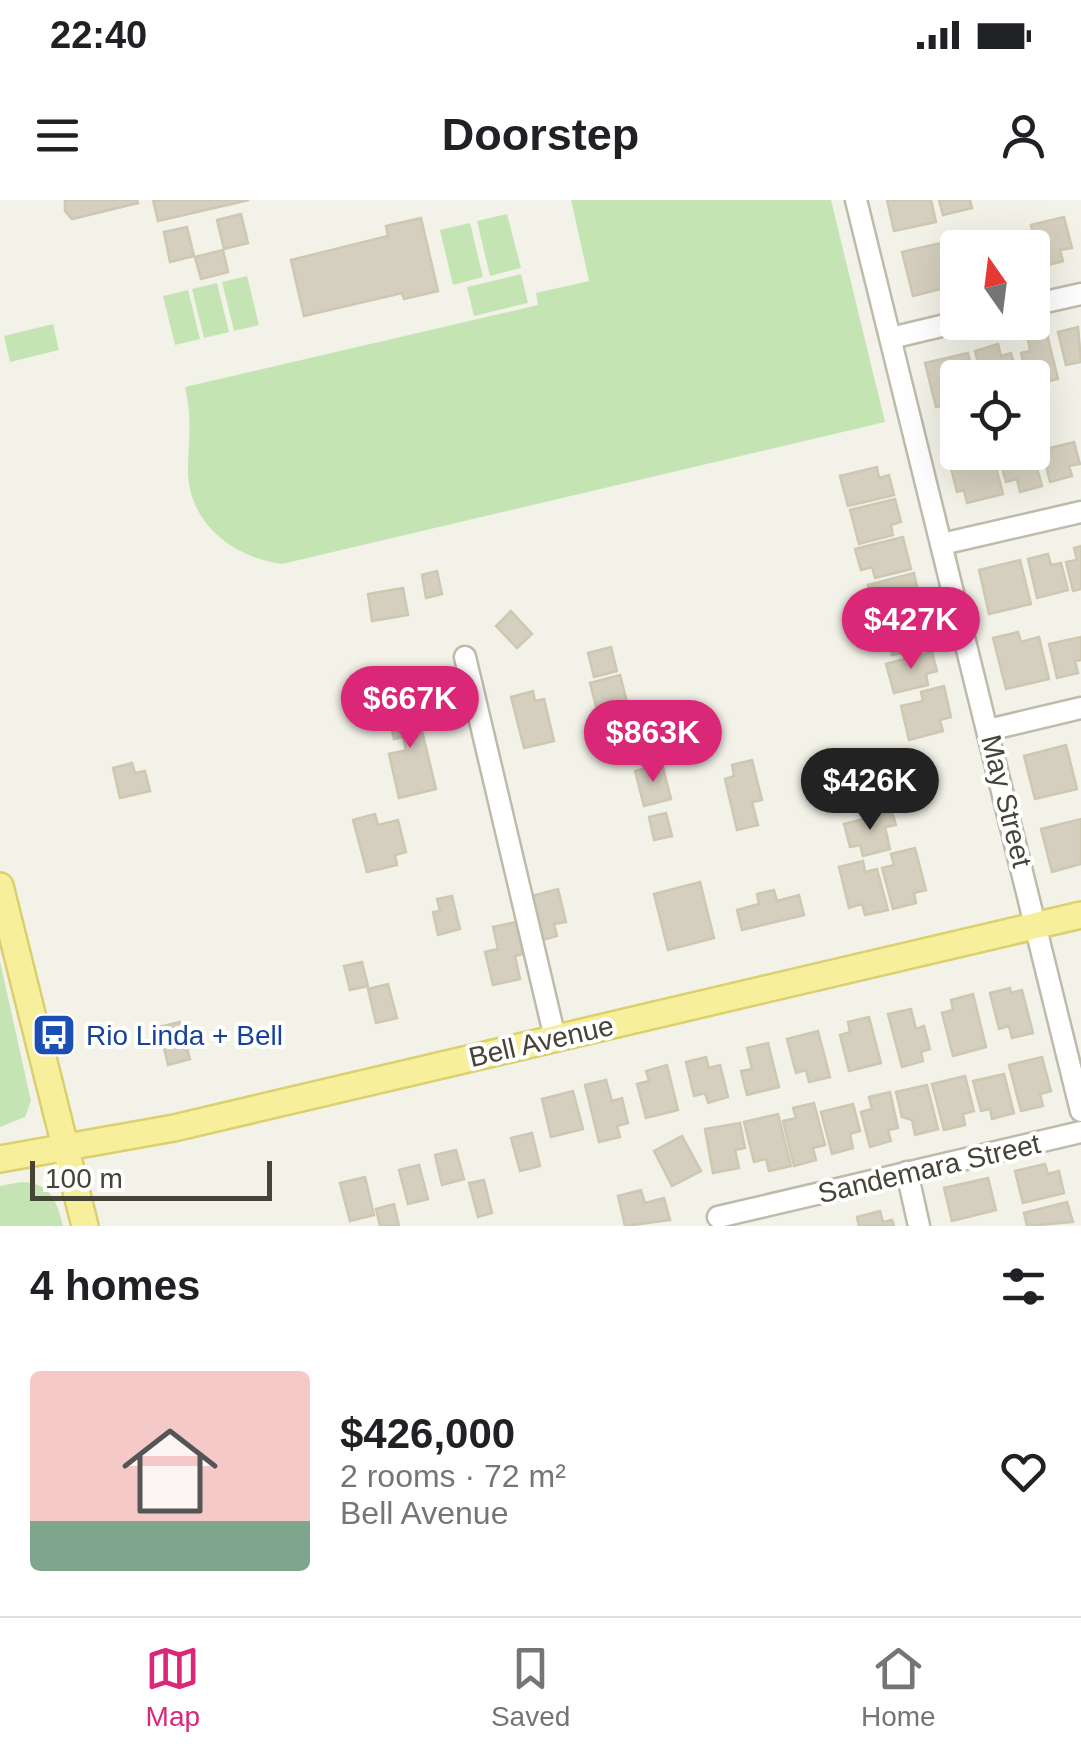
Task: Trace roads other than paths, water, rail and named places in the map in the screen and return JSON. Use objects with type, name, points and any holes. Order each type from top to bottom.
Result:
[{"type":"main road","points":[[0,886],[8,950],[84,1226]]},
{"type":"main road","name":"Bell Avenue","points":[[0,1159],[118,1140],[1081,915]]},
{"type":"street","name":"May Street","points":[[856,200],[1081,1112]]},
{"type":"street","points":[[1050,301],[1081,294]]},
{"type":"street","points":[[891,338],[940,326]]},
{"type":"street","points":[[942,544],[1081,512]]},
{"type":"street","points":[[465,657],[555,1038]]},
{"type":"street","points":[[988,730],[1081,708]]},
{"type":"street","name":"Sandemara Street","points":[[718,1218],[1081,1132]]},
{"type":"street","points":[[907,1172],[919,1226]]},
{"type":"place","name":"Rio Linda + Bell","points":[[54,1035]]}]
